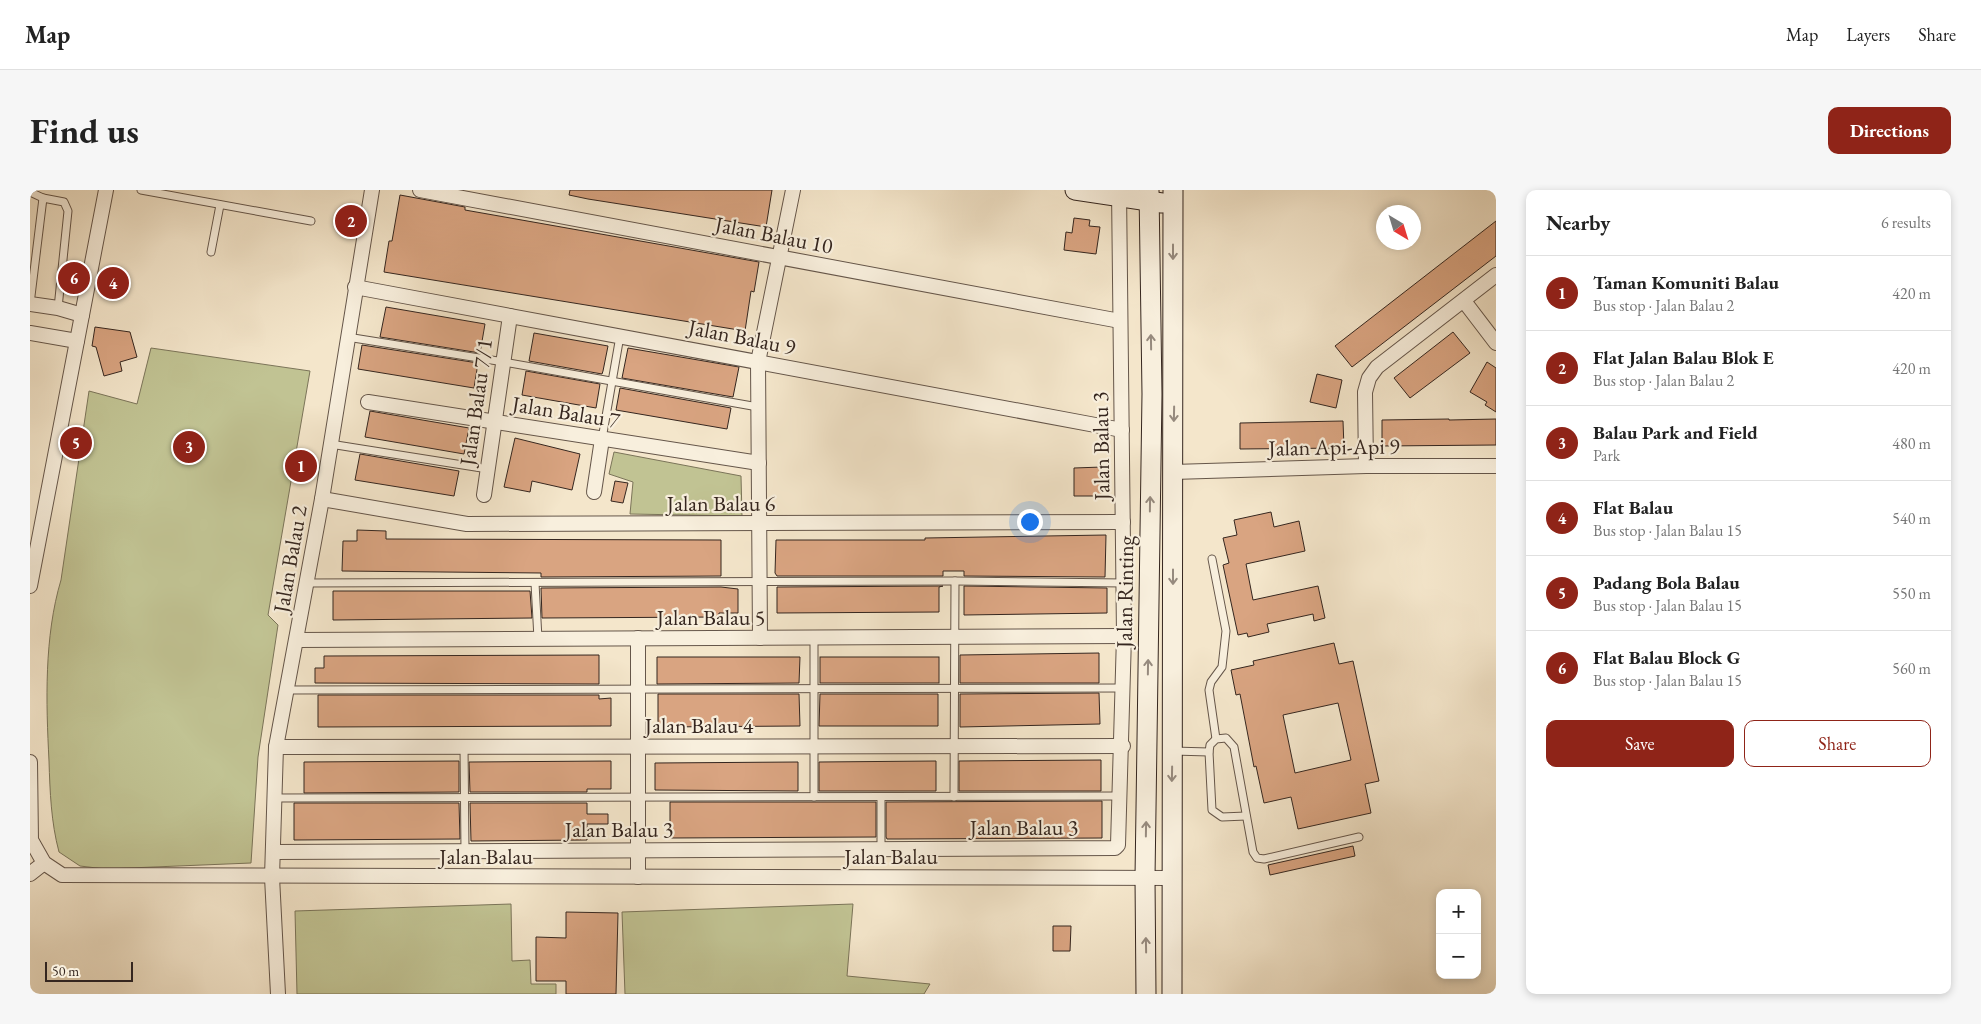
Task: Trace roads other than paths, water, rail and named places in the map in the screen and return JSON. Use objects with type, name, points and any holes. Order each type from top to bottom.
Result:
[{"type":"main road","points":[[1076,190],[1173,197],[1172,994]]},
{"type":"main road","name":"Jalan Rinting","points":[[1146,994],[1145,878],[1152,394],[1149,196]]},
{"type":"street","points":[[30,586],[106,190]]},
{"type":"street","name":"Jalan Balau 2","points":[[278,994],[272,877],[276,747],[285,690],[297,640],[322,499],[372,190]]},
{"type":"street","name":"Jalan Balau 10","points":[[420,190],[1120,321]]},
{"type":"street","points":[[760,638],[758,362],[792,190]]},
{"type":"street","name":"Jalan Balau 3","points":[[274,852],[1115,848],[1118,845],[1124,636],[1119,194]]},
{"type":"street","points":[[1366,466],[1365,392],[1369,378],[1377,367],[1496,275]]},
{"type":"street","name":"Jalan Balau 9","points":[[355,287],[1122,430]]},
{"type":"street","points":[[1464,301],[1496,343]]},
{"type":"street","points":[[30,304],[58,308],[82,315]]},
{"type":"street","name":"Jalan Balau 7/1","points":[[484,495],[510,316]]},
{"type":"street","points":[[30,333],[77,341]]},
{"type":"street","name":"Jalan Balau 7","points":[[368,402],[759,463]]},
{"type":"street","points":[[594,492],[602,439]]},
{"type":"street","name":"Jalan Api-Api 9","points":[[1173,472],[1366,466],[1496,466]]},
{"type":"street","name":"Jalan Balau 6","points":[[322,499],[467,524],[1123,522]]},
{"type":"street","name":"Jalan Balau 5","points":[[297,640],[1124,636]]},
{"type":"street","points":[[638,638],[638,877]]},
{"type":"street","name":"Jalan Balau 4","points":[[276,747],[1122,746]]},
{"type":"street","points":[[30,762],[31,840],[44,862],[30,874]]},
{"type":"street","name":"Jalan Balau","points":[[44,862],[62,875],[1171,878]]},
{"type":"lane","points":[[141,190],[310,221]]},
{"type":"lane","points":[[30,192],[43,198],[64,202],[68,211],[58,308]]},
{"type":"lane","points":[[30,304],[43,198]]},
{"type":"lane","points":[[211,252],[220,205]]},
{"type":"lane","points":[[602,439],[620,336]]},
{"type":"lane","points":[[347,337],[504,362],[758,407]]},
{"type":"lane","points":[[330,444],[488,469]]},
{"type":"lane","points":[[1212,559],[1226,630],[1222,667],[1211,682],[1208,690],[1216,738]]},
{"type":"lane","points":[[307,583],[955,581],[1124,583]]},
{"type":"lane","points":[[954,797],[955,581]]},
{"type":"lane","points":[[536,583],[538,639]]},
{"type":"lane","points":[[814,638],[814,797]]},
{"type":"lane","points":[[285,690],[1123,688]]},
{"type":"lane","points":[[1246,816],[1222,817],[1212,810],[1209,752],[1210,745],[1216,738],[1226,738],[1234,747],[1253,852],[1260,859],[1358,837]]},
{"type":"lane","points":[[464,746],[465,851]]},
{"type":"lane","points":[[1172,751],[1209,752]]},
{"type":"lane","points":[[273,798],[1120,796]]},
{"type":"lane","points":[[881,797],[882,849]]},
{"type":"place","name":"Flat Jalan Balau Blok E","points":[[351,221]]},
{"type":"place","name":"Flat Balau Block G","points":[[74,278]]},
{"type":"place","name":"Flat Balau","points":[[113,283]]},
{"type":"place","name":"Padang Bola Balau","points":[[76,443]]},
{"type":"place","name":"Balau Park and Field","points":[[189,447]]},
{"type":"place","name":"Taman Komuniti Balau","points":[[301,466]]}]
